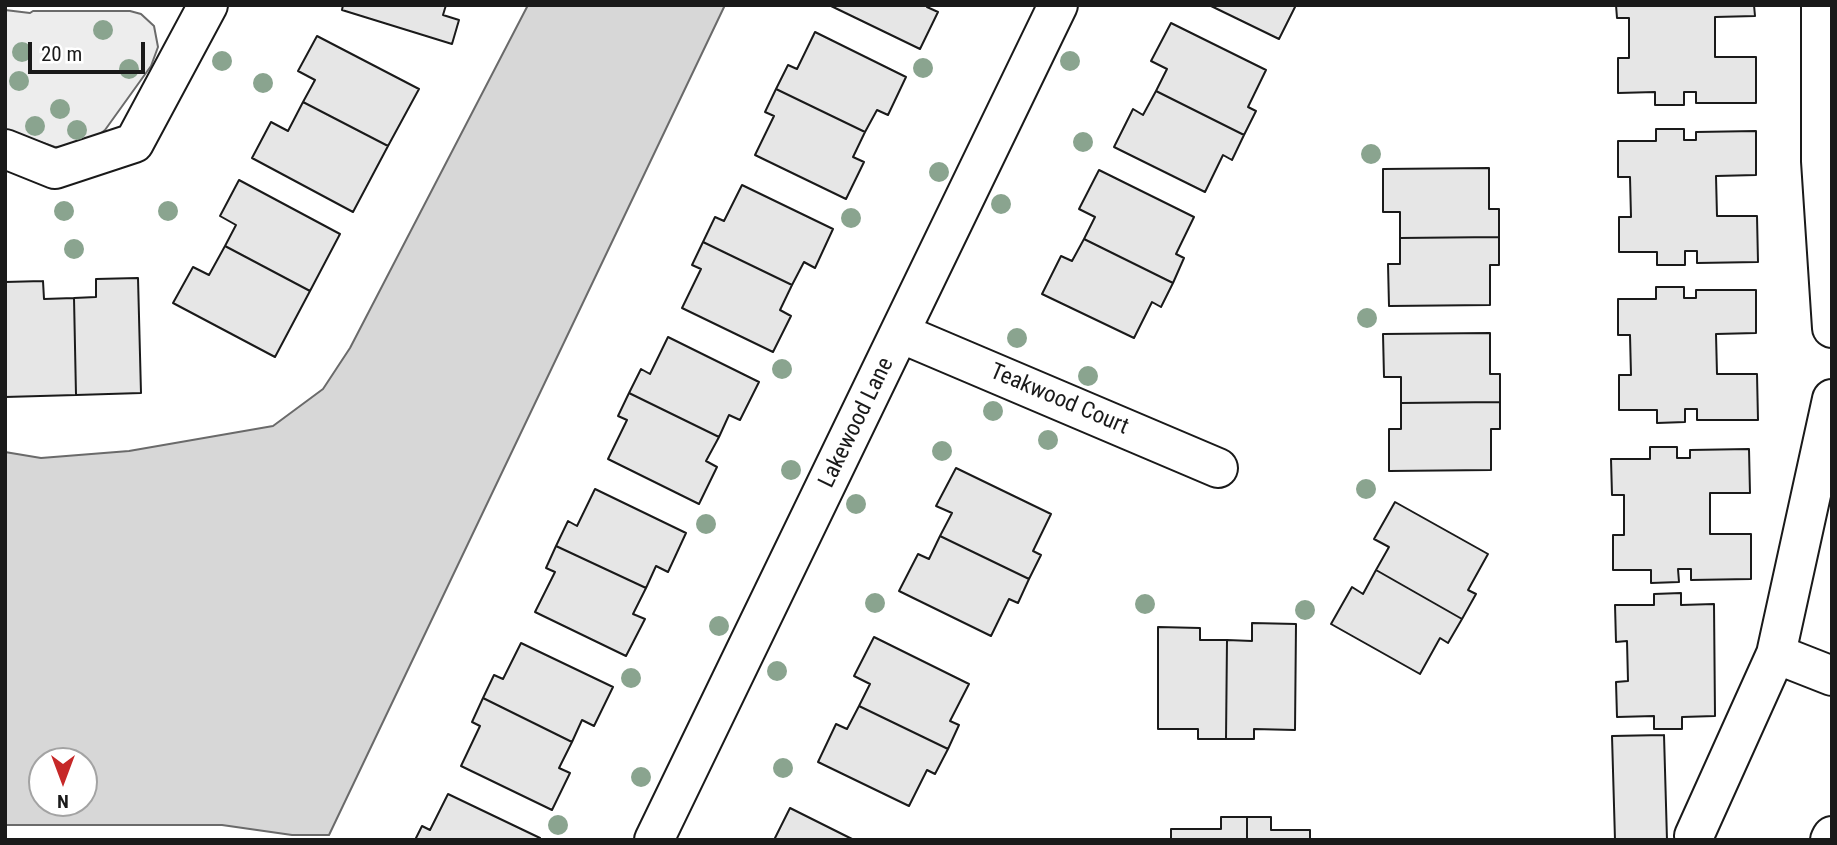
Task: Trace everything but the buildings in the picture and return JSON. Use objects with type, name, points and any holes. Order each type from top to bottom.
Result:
[{"type":"street","points":[[5,149],[55,169],[134,143],[208,5]]},
{"type":"street","name":"Lakewood Lane","points":[[654,840],[1058,5]]},
{"type":"street","points":[[1821,5],[1821,161],[1832,328]]},
{"type":"street","name":"Teakwood Court","points":[[900,333],[1218,468]]},
{"type":"street","points":[[1694,836],[1776,654],[1832,399]]},
{"type":"street","points":[[1776,654],[1832,676]]},
{"type":"shaded area","points":[[528,5],[725,5],[329,835],[292,835],[222,825],[5,825],[5,452],[41,458],[129,451],[273,426],[323,389],[350,348]]},
{"type":"shaded area","points":[[5,10],[30,13],[130,11],[141,14],[154,26],[158,47],[151,66],[105,130],[85,146],[55,147],[5,130]]}]
